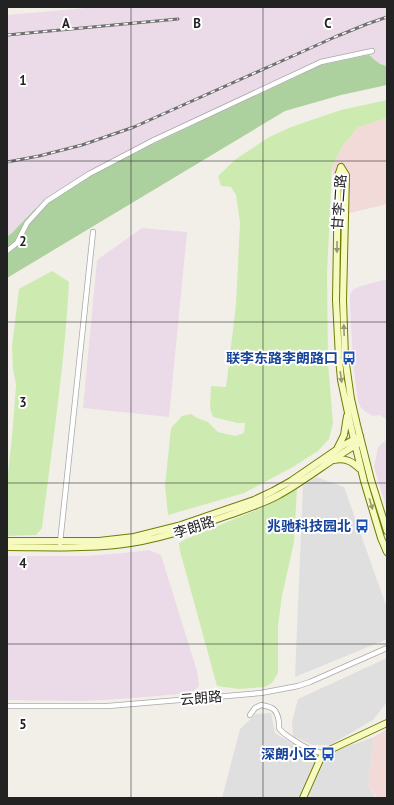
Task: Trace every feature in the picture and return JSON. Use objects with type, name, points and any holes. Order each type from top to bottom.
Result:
[{"type":"street","points":[[7,251],[17,243],[27,223],[47,201],[89,174],[154,140],[321,62],[372,51]]},
{"type":"street","name":"甘李二路","points":[[387,531],[371,480],[357,440],[347,409],[339,358],[336,300],[338,176],[342,167],[346,175],[343,300],[345,358],[357,440],[361,471],[387,552]]},
{"type":"street","points":[[60,544],[93,232]]},
{"type":"street","points":[[334,451],[344,435],[347,409]]},
{"type":"street","name":"李朗路","points":[[7,541],[98,546],[116,545],[154,539],[179,532],[276,497],[344,452],[357,440]]},
{"type":"street","name":"李朗路","points":[[7,547],[134,537],[178,526],[254,500],[274,491],[334,451],[357,440]]},
{"type":"street","points":[[330,461],[336,459],[347,460],[356,465],[361,471]]},
{"type":"street","name":"云朗路","points":[[7,706],[108,706],[261,693],[298,686],[310,682],[387,648]]},
{"type":"street","points":[[250,715],[255,708],[261,704],[273,707],[276,712],[279,728],[284,733],[297,743],[311,750],[323,753],[387,723]]},
{"type":"street","points":[[303,798],[323,753]]},
{"type":"shaded area","points":[[97,7],[387,7],[387,66],[376,61],[369,55],[321,65],[155,143],[7,237],[7,15]]},
{"type":"shaded area","points":[[387,118],[387,204],[338,216],[332,167],[342,147],[358,127]]},
{"type":"shaded area","points":[[142,228],[187,232],[169,417],[83,408],[97,260]]},
{"type":"shaded area","points":[[387,279],[387,420],[380,415],[373,416],[367,413],[361,408],[358,401],[353,363],[350,294],[354,289],[361,286]]},
{"type":"shaded area","points":[[387,439],[387,509],[374,467],[378,447]]},
{"type":"shaded area","points":[[316,477],[344,487],[387,608],[387,639],[295,677],[303,486]]},
{"type":"shaded area","points":[[149,550],[161,555],[197,671],[199,686],[192,693],[120,699],[82,701],[7,700],[7,556],[85,556]]},
{"type":"shaded area","points":[[387,658],[387,702],[373,720],[330,745],[312,745],[293,736],[292,722],[298,699]]},
{"type":"shaded area","name":"深朗小区","points":[[271,713],[275,733],[315,758],[374,737],[368,785],[376,798],[222,798],[240,729],[256,714]]},
{"type":"shaded area","points":[[387,729],[387,798],[377,798],[368,785],[374,737]]},
{"type":"green space","points":[[369,55],[387,66],[387,85],[341,95],[285,111],[7,278],[7,237],[34,210],[96,173],[155,143],[321,65]]},
{"type":"green space","points":[[387,100],[387,118],[358,127],[342,147],[332,167],[327,275],[328,362],[333,423],[329,439],[318,451],[293,467],[244,493],[168,515],[165,486],[171,428],[182,416],[191,414],[208,422],[218,432],[235,436],[244,433],[245,423],[237,423],[213,417],[210,408],[211,386],[226,387],[236,305],[240,223],[236,195],[231,187],[221,186],[218,176],[236,159],[269,137],[291,127],[341,110]]},
{"type":"green space","points":[[52,271],[69,282],[61,374],[42,528],[36,535],[7,536],[7,482],[16,385],[13,369],[12,346],[19,289]]},
{"type":"green space","points":[[297,489],[294,542],[282,596],[278,625],[278,673],[272,683],[265,687],[239,689],[217,686],[179,543],[259,509]]},
{"type":"railway","points":[[7,162],[39,156],[82,145],[134,127],[335,37],[387,17]]},
{"type":"railway","points":[[7,35],[178,19]]},
{"type":"place","name":"联李东路李朗路口","points":[[349,358]]},
{"type":"place","name":"兆驰科技园北","points":[[362,526]]},
{"type":"place","name":"深朗小区","points":[[328,754]]}]
